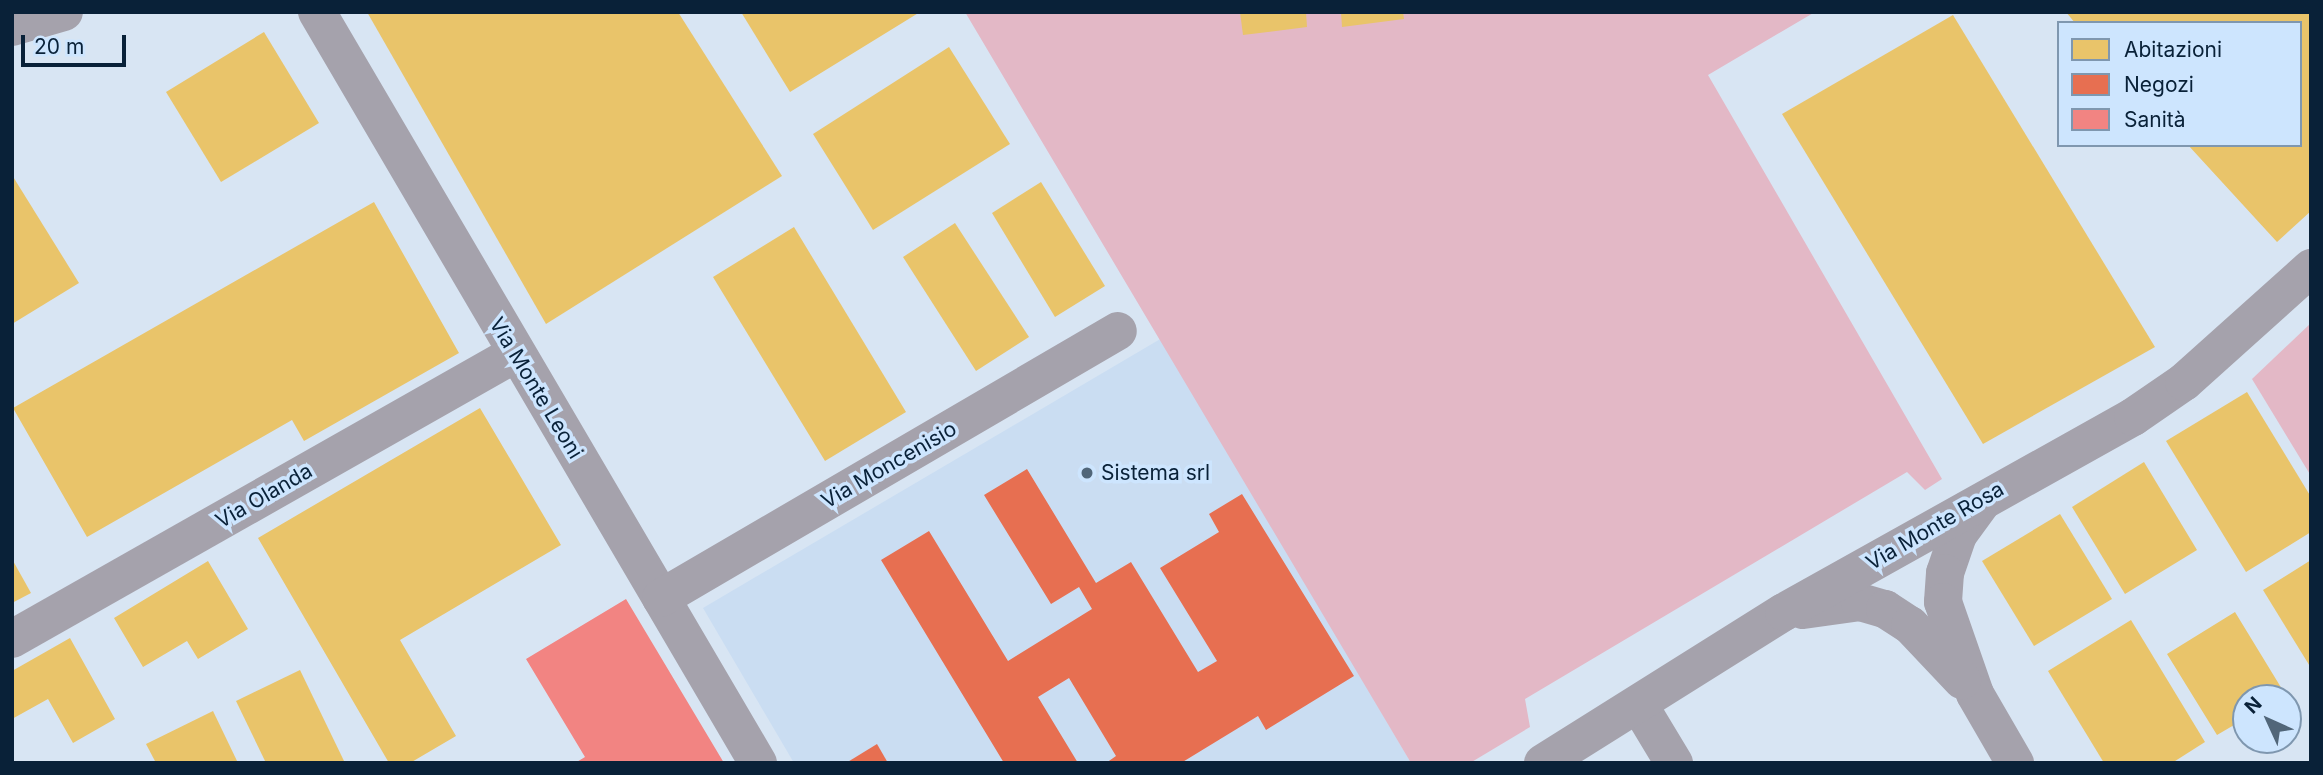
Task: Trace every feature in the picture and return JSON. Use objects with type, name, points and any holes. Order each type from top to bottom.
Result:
[{"type":"street","points":[[12,27],[64,12]]},
{"type":"street","name":"Via Monte Leoni","points":[[317,12],[515,354],[758,763]]},
{"type":"street","name":"Via Monte Rosa","points":[[1543,763],[1784,612],[1988,495],[2133,417],[2184,382],[2311,268]]},
{"type":"street","name":"Via Moncenisio","points":[[660,598],[1118,331]]},
{"type":"street","name":"Via Olanda","points":[[12,639],[515,354]]},
{"type":"street","points":[[1988,495],[1958,535],[1945,573],[1943,602],[1975,694],[2015,763]]},
{"type":"street","points":[[1784,612],[1860,602],[1885,609],[1910,625],[1975,694]]},
{"type":"street","points":[[1639,705],[1674,763]]},
{"type":"shaded area","points":[[965,12],[1815,12],[1708,75],[1942,479],[1925,490],[1907,472],[1525,699],[1530,727],[1470,763],[1411,763]]},
{"type":"shaded area","points":[[2311,323],[2311,476],[2252,379]]},
{"type":"shaded area","name":"Sistema srl","points":[[1162,338],[1411,763],[794,763],[703,608]]},
{"type":"building: Abitazioni","points":[[367,12],[678,12],[782,176],[546,324]]},
{"type":"building: Abitazioni","points":[[741,12],[920,12],[790,92]]},
{"type":"building: Abitazioni","points":[[1240,12],[1306,12],[1307,27],[1243,35]]},
{"type":"building: Abitazioni","points":[[1341,12],[1403,12],[1404,19],[1342,27]]},
{"type":"building: Abitazioni","points":[[2066,12],[2311,12],[2311,211],[2277,242],[2190,147],[2302,147],[2302,21],[2073,21]]},
{"type":"building: Abitazioni","points":[[1953,15],[2155,347],[1983,444],[1782,114]]},
{"type":"building: Abitazioni","points":[[264,32],[319,123],[221,182],[166,92]]},
{"type":"building: Abitazioni","points":[[949,47],[1010,144],[873,230],[813,134]]},
{"type":"building: Abitazioni","points":[[12,175],[79,283],[12,324]]},
{"type":"building: Abitazioni","points":[[1041,182],[1105,286],[1055,317],[992,213]]},
{"type":"building: Abitazioni","points":[[374,202],[459,353],[304,441],[292,420],[87,537],[13,408]]},
{"type":"building: Abitazioni","points":[[955,223],[1029,337],[976,371],[903,257]]},
{"type":"building: Abitazioni","points":[[794,227],[906,412],[825,461],[713,277]]},
{"type":"building: Abitazioni","points":[[2247,392],[2311,497],[2311,532],[2246,572],[2166,441]]},
{"type":"building: Abitazioni","points":[[480,408],[561,545],[400,640],[456,736],[410,763],[389,763],[258,538]]},
{"type":"building: Abitazioni","points":[[2144,462],[2197,550],[2125,594],[2072,507]]},
{"type":"building: Abitazioni","points":[[2060,514],[2112,599],[2034,646],[1982,561]]},
{"type":"building: Abitazioni","points":[[12,559],[31,593],[12,603]]},
{"type":"building: Abitazioni","points":[[2311,560],[2311,668],[2263,590]]},
{"type":"building: Abitazioni","points":[[208,561],[248,629],[198,659],[187,641],[143,667],[114,618]]},
{"type":"building: Abitazioni","points":[[2235,612],[2279,684],[2232,684],[2232,726],[2217,735],[2167,654]]},
{"type":"building: Abitazioni","points":[[2131,620],[2205,742],[2172,763],[2104,763],[2048,671]]},
{"type":"building: Abitazioni","points":[[70,638],[115,719],[73,743],[48,699],[12,719],[12,671]]},
{"type":"building: Abitazioni","points":[[300,670],[345,763],[266,763],[236,701]]},
{"type":"building: Abitazioni","points":[[213,711],[238,763],[156,763],[146,744]]},
{"type":"building: Negozi","points":[[1027,469],[1096,583],[1131,562],[1198,672],[1217,661],[1160,568],[1219,532],[1209,514],[1242,494],[1354,676],[1266,730],[1258,716],[1181,763],[1106,763],[1116,756],[1069,678],[1038,697],[1078,763],[1004,763],[881,560],[929,531],[1008,661],[1092,609],[1079,587],[1051,604],[984,495]]},
{"type":"building: Negozi","points":[[877,744],[888,763],[846,763]]},
{"type":"building: Sanità","points":[[626,599],[724,763],[575,763],[585,757],[526,659]]},
{"type":"place","name":"Sistema srl","points":[[1087,473]]}]
